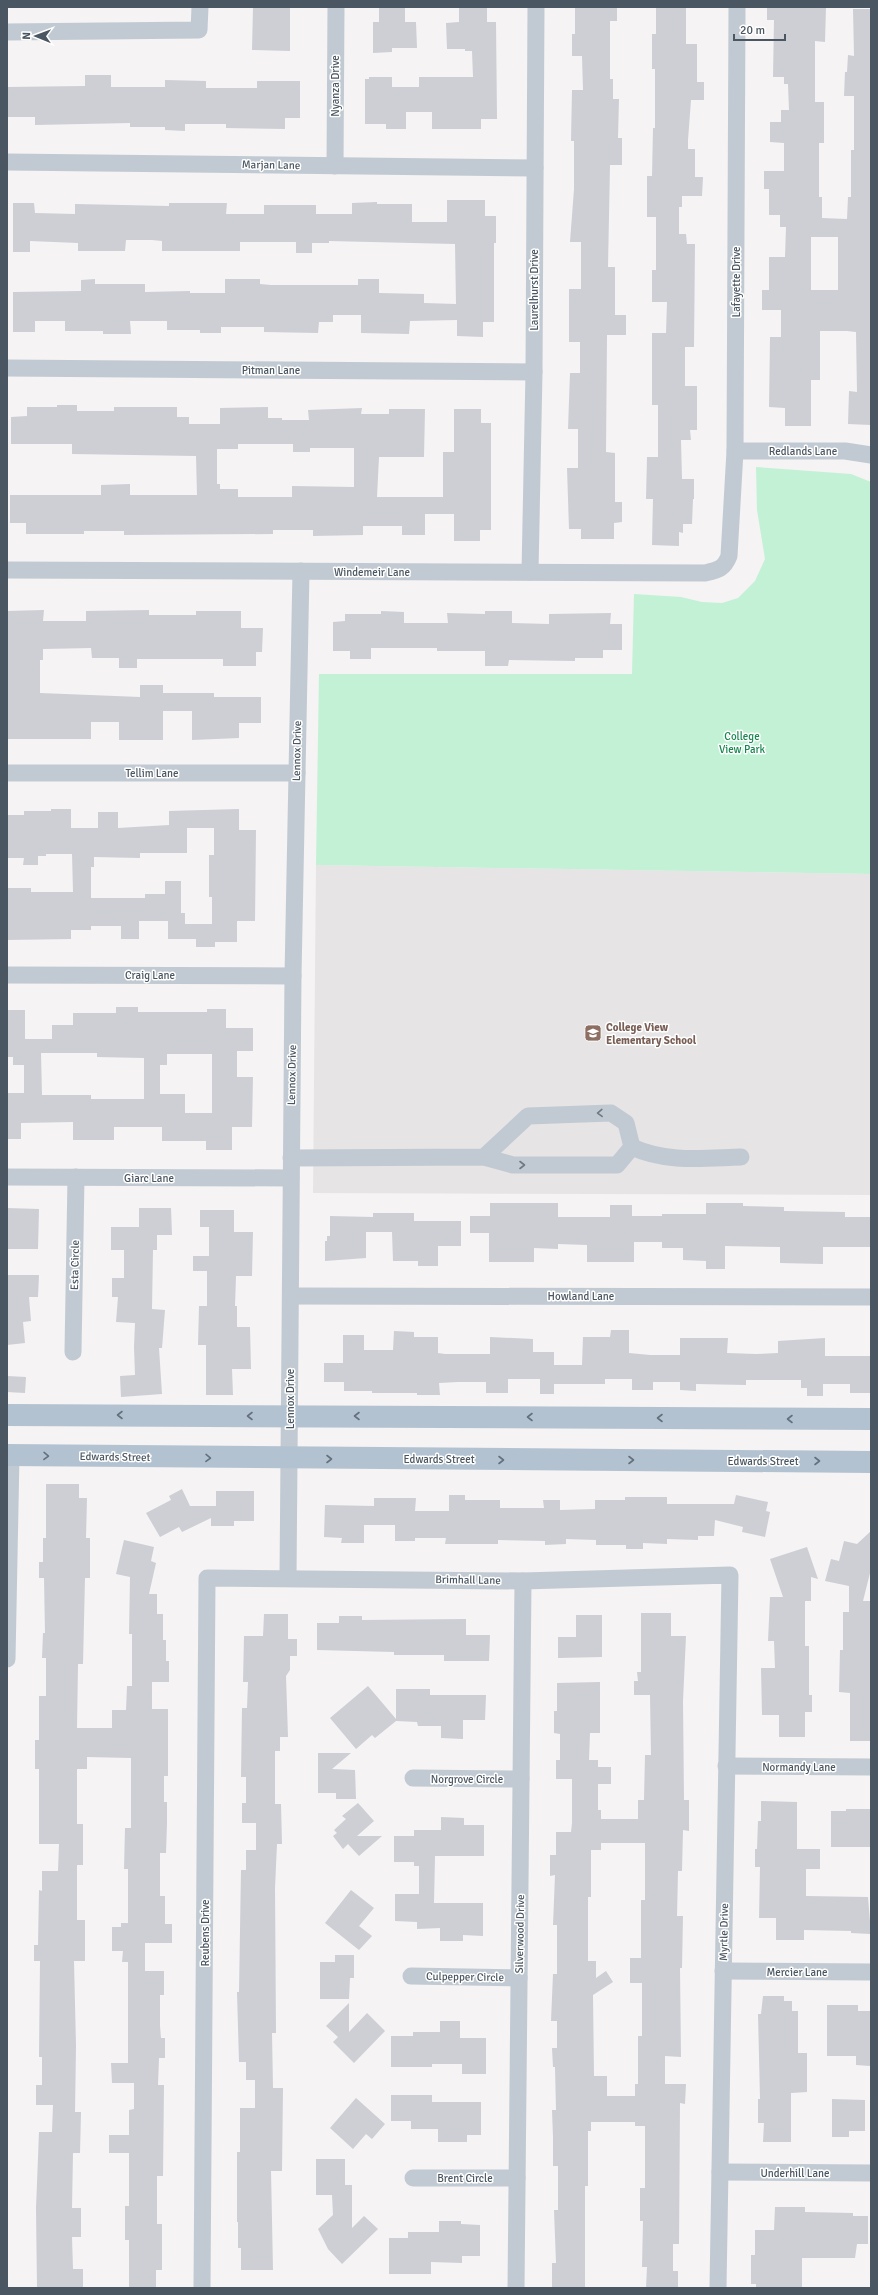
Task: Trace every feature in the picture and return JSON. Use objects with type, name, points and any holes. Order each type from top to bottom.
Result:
[{"type":"main road","points":[[7,1415],[871,1419]]},
{"type":"main road","name":"Edwards Street","points":[[9,1455],[871,1462]]},
{"type":"street","points":[[7,32],[199,30],[200,7]]},
{"type":"street","name":"Nyanza Drive","points":[[335,166],[336,7]]},
{"type":"street","name":"Laurelhurst Drive","points":[[530,572],[534,372],[536,7]]},
{"type":"street","name":"Lafayette Drive","points":[[729,556],[734,451],[737,7]]},
{"type":"street","name":"Marjan Lane","points":[[7,162],[535,168]]},
{"type":"street","name":"Pitman Lane","points":[[7,368],[534,372]]},
{"type":"street","name":"Redlands Lane","points":[[734,451],[845,451],[871,456]]},
{"type":"street","name":"Windemeir Lane","points":[[7,570],[705,573],[718,570],[726,565],[729,556]]},
{"type":"street","name":"Lennox Drive","points":[[288,1578],[291,1178],[301,571]]},
{"type":"street","name":"Tellim Lane","points":[[7,773],[297,773]]},
{"type":"street","name":"Craig Lane","points":[[7,974],[294,976]]},
{"type":"street","points":[[484,1156],[528,1116],[611,1112],[626,1123],[632,1147],[648,1155],[668,1158],[741,1157]]},
{"type":"street","points":[[292,1158],[484,1156],[513,1165],[617,1165],[632,1147]]},
{"type":"street","name":"Giarc Lane","points":[[7,1177],[291,1178]]},
{"type":"street","name":"Esta Circle","points":[[73,1352],[76,1178]]},
{"type":"street","name":"Howland Lane","points":[[291,1296],[871,1297]]},
{"type":"street","points":[[7,1659],[9,1455]]},
{"type":"street","name":"Brimhall Lane","points":[[207,1578],[523,1581],[730,1575]]},
{"type":"street","name":"Myrtle Drive","points":[[718,2288],[730,1575]]},
{"type":"street","name":"Reubens Drive","points":[[202,2288],[207,1578]]},
{"type":"street","name":"Silverwood Drive","points":[[516,2288],[523,1581]]},
{"type":"street","name":"Normandy Lane","points":[[726,1766],[871,1767]]},
{"type":"street","name":"Norgrove Circle","points":[[413,1778],[521,1779]]},
{"type":"street","name":"Mercier Lane","points":[[723,1972],[871,1972]]},
{"type":"street","name":"Culpepper Circle","points":[[411,1976],[519,1978]]},
{"type":"street","name":"Underhill Lane","points":[[720,2172],[871,2173]]},
{"type":"street","name":"Brent Circle","points":[[413,2178],[517,2178]]},
{"type":"shaded area","name":"College View Elementary School","points":[[316,865],[871,874],[871,1195],[313,1193]]},
{"type":"green space","name":"College View Park","points":[[756,467],[851,474],[871,482],[871,874],[316,865],[319,674],[632,674],[634,594],[681,597],[702,602],[722,603],[738,598],[755,581],[765,559],[757,510]]},
{"type":"building","points":[[253,7],[290,7],[290,51],[252,50]]},
{"type":"building","points":[[379,7],[405,7],[405,22],[416,22],[417,48],[392,48],[392,52],[373,53],[373,22],[379,22]]},
{"type":"building","points":[[459,7],[487,7],[487,22],[496,22],[497,119],[481,119],[481,129],[432,129],[432,112],[406,112],[406,129],[386,129],[386,124],[365,124],[365,79],[369,79],[369,77],[392,77],[392,87],[419,87],[419,77],[473,77],[472,51],[465,51],[465,49],[447,49],[446,23],[459,22]]},
{"type":"building","points":[[575,7],[617,7],[617,21],[610,21],[610,79],[613,79],[613,99],[619,99],[618,138],[622,138],[622,165],[610,165],[608,267],[615,267],[615,315],[626,315],[626,335],[607,335],[606,452],[615,453],[615,502],[622,502],[622,522],[614,523],[614,539],[581,539],[581,529],[569,529],[567,468],[578,468],[578,429],[568,429],[570,373],[580,373],[580,342],[569,342],[569,289],[581,289],[581,242],[570,242],[574,189],[574,141],[571,141],[572,90],[583,90],[582,56],[572,56],[572,34],[575,34]]},
{"type":"building","points":[[656,7],[686,7],[686,44],[697,44],[697,82],[704,82],[704,100],[691,100],[688,140],[688,149],[695,149],[695,177],[703,177],[702,196],[682,196],[682,207],[679,207],[679,234],[686,234],[687,244],[695,244],[694,347],[685,347],[685,386],[697,386],[697,430],[690,430],[691,440],[681,440],[682,479],[694,479],[694,499],[692,524],[683,524],[683,533],[679,532],[679,546],[652,545],[653,499],[646,499],[647,457],[658,457],[658,405],[652,405],[652,333],[666,333],[667,302],[652,302],[652,270],[656,270],[656,217],[647,217],[647,176],[652,176],[653,128],[655,128],[655,69],[652,69],[652,34],[656,34]]},
{"type":"building","points":[[767,7],[826,7],[825,42],[815,41],[815,102],[824,102],[824,143],[819,143],[819,197],[822,197],[822,218],[847,219],[848,197],[851,197],[851,150],[854,150],[854,96],[844,96],[845,72],[847,72],[848,55],[854,56],[853,9],[871,9],[871,425],[848,424],[849,391],[857,392],[856,332],[820,331],[820,380],[811,380],[811,426],[785,426],[785,408],[769,407],[770,337],[781,337],[781,310],[762,310],[762,290],[769,290],[769,257],[785,257],[786,227],[780,227],[780,215],[769,215],[769,189],[764,189],[764,171],[784,171],[784,143],[770,142],[770,122],[781,122],[781,110],[789,110],[788,84],[784,84],[784,77],[773,77],[774,20],[767,20]],"holes":[[[811,237],[838,237],[838,290],[811,290]]]},
{"type":"building","points":[[85,75],[111,75],[111,87],[165,87],[165,80],[206,81],[206,88],[257,88],[257,81],[300,81],[300,118],[285,118],[285,129],[226,128],[226,124],[185,124],[185,131],[165,130],[165,127],[130,127],[130,123],[35,125],[35,117],[7,117],[7,87],[85,86]]},
{"type":"building","points":[[447,200],[485,200],[485,216],[496,216],[496,243],[494,243],[494,322],[483,322],[483,337],[457,336],[457,320],[410,321],[409,334],[361,333],[361,315],[333,315],[333,322],[319,322],[318,333],[264,332],[264,327],[221,327],[221,333],[200,333],[200,330],[167,330],[167,321],[130,321],[131,334],[103,334],[103,331],[65,331],[65,321],[35,321],[35,332],[13,332],[13,292],[81,291],[81,280],[95,279],[95,284],[145,284],[145,292],[190,291],[190,293],[225,293],[225,279],[260,279],[260,284],[271,285],[358,285],[358,279],[379,279],[379,293],[424,294],[424,303],[456,304],[455,244],[329,241],[329,243],[312,243],[312,253],[296,253],[296,242],[240,242],[240,251],[162,251],[162,241],[126,240],[125,251],[78,251],[78,243],[30,241],[30,252],[13,252],[13,203],[34,203],[35,213],[75,214],[75,204],[169,206],[169,203],[227,203],[226,214],[264,214],[264,205],[316,205],[316,214],[352,214],[352,203],[377,202],[377,204],[412,204],[412,222],[447,222]]},
{"type":"building","points":[[57,405],[77,405],[77,411],[114,411],[114,407],[177,407],[177,417],[189,417],[189,424],[220,424],[220,408],[268,407],[268,418],[282,418],[282,420],[309,420],[308,410],[362,408],[361,414],[389,414],[389,409],[425,409],[424,457],[379,457],[377,497],[443,497],[443,452],[454,452],[454,409],[481,409],[481,423],[491,423],[491,530],[480,530],[480,541],[454,541],[454,514],[425,514],[425,535],[402,535],[402,526],[363,526],[363,535],[313,536],[313,530],[273,530],[273,534],[124,535],[124,531],[84,531],[84,534],[26,534],[26,523],[10,523],[10,495],[101,495],[101,485],[130,484],[130,495],[197,495],[196,456],[72,454],[72,444],[11,444],[11,417],[27,416],[27,407],[57,407]],"holes":[[[238,444],[293,444],[293,452],[310,452],[310,448],[354,448],[354,487],[292,486],[292,497],[238,497],[238,489],[220,489],[220,484],[217,484],[217,449],[238,449]]]},
{"type":"building","points":[[44,610],[43,621],[86,621],[86,611],[149,610],[149,615],[196,615],[196,611],[241,611],[241,628],[263,628],[262,652],[256,652],[256,666],[223,666],[223,659],[137,659],[137,668],[119,668],[119,658],[92,658],[91,648],[43,649],[43,660],[40,660],[40,693],[140,697],[140,685],[163,685],[163,693],[214,693],[214,697],[261,697],[261,723],[239,723],[239,738],[192,740],[192,711],[163,711],[163,740],[119,740],[119,722],[91,722],[91,739],[7,739],[7,611]]},
{"type":"building","points":[[381,611],[404,612],[404,623],[448,623],[447,613],[485,614],[485,611],[512,611],[512,623],[549,624],[549,614],[611,613],[610,624],[622,624],[622,650],[603,650],[603,658],[575,658],[575,661],[509,660],[508,666],[485,666],[485,651],[437,651],[437,648],[371,648],[371,659],[350,659],[350,651],[333,651],[333,622],[345,621],[345,614],[381,614]]},
{"type":"building","points":[[51,809],[71,809],[71,828],[98,828],[98,812],[118,812],[118,828],[169,825],[169,811],[239,809],[239,830],[256,830],[255,921],[237,921],[237,942],[215,942],[215,947],[196,947],[196,939],[168,939],[168,921],[139,921],[139,939],[121,939],[121,926],[91,926],[91,930],[71,930],[71,939],[7,940],[7,888],[31,888],[31,892],[73,892],[72,854],[46,854],[46,856],[38,856],[38,865],[23,865],[24,858],[7,858],[7,815],[24,815],[24,811],[51,811]],"holes":[[[187,828],[214,828],[214,855],[209,855],[209,897],[212,897],[212,924],[185,924],[185,913],[181,913],[181,881],[165,881],[165,894],[145,894],[145,898],[91,898],[91,867],[94,867],[94,857],[140,858],[140,853],[187,853]]]},
{"type":"building","points":[[116,1007],[138,1007],[138,1012],[207,1012],[207,1009],[226,1009],[226,1028],[253,1028],[253,1051],[237,1051],[237,1077],[253,1077],[252,1127],[232,1127],[232,1150],[206,1150],[206,1141],[162,1141],[162,1127],[114,1127],[114,1140],[73,1140],[73,1122],[21,1123],[21,1139],[7,1139],[7,1093],[24,1093],[24,1065],[13,1065],[13,1057],[7,1057],[7,1010],[25,1010],[25,1039],[52,1039],[52,1025],[73,1025],[73,1013],[116,1013]],"holes":[[[41,1053],[97,1053],[97,1057],[144,1058],[144,1099],[91,1099],[91,1095],[42,1095]],[[167,1054],[212,1054],[212,1113],[185,1113],[185,1094],[160,1094],[160,1065],[167,1065]]]},
{"type":"building","points":[[490,1203],[558,1203],[558,1217],[610,1217],[610,1205],[632,1205],[632,1216],[706,1214],[706,1203],[743,1203],[743,1206],[784,1207],[784,1211],[845,1212],[845,1217],[871,1217],[871,1247],[823,1247],[823,1264],[780,1263],[780,1247],[725,1246],[725,1269],[706,1269],[706,1261],[683,1260],[683,1248],[662,1248],[662,1242],[634,1242],[634,1262],[587,1262],[587,1245],[558,1244],[558,1249],[534,1248],[534,1262],[489,1262],[489,1233],[470,1233],[470,1216],[490,1216]]},
{"type":"building","points":[[7,1208],[39,1209],[38,1249],[7,1249]]},
{"type":"building","points":[[139,1208],[171,1208],[172,1235],[157,1235],[157,1250],[153,1250],[152,1309],[165,1310],[162,1348],[159,1348],[162,1394],[121,1397],[120,1376],[135,1375],[135,1323],[116,1322],[118,1297],[112,1297],[112,1278],[124,1278],[124,1250],[111,1250],[111,1227],[139,1227]]},
{"type":"building","points":[[200,1210],[234,1210],[234,1232],[253,1232],[252,1276],[236,1276],[235,1306],[237,1306],[237,1327],[250,1327],[251,1369],[232,1369],[233,1395],[206,1395],[206,1345],[198,1345],[199,1306],[207,1306],[207,1271],[193,1271],[193,1256],[209,1256],[209,1227],[200,1227]]},
{"type":"building","points":[[373,1213],[414,1213],[414,1221],[461,1221],[461,1246],[438,1246],[438,1266],[418,1266],[418,1261],[393,1261],[392,1232],[366,1232],[366,1258],[325,1261],[325,1241],[327,1241],[327,1236],[330,1236],[330,1216],[373,1217]]},
{"type":"building","points":[[7,1275],[39,1275],[38,1297],[29,1297],[31,1321],[23,1322],[25,1343],[7,1345]]},
{"type":"building","points":[[611,1330],[629,1330],[629,1353],[650,1355],[680,1355],[680,1338],[728,1338],[727,1353],[756,1354],[778,1353],[778,1341],[825,1338],[825,1356],[871,1356],[871,1393],[850,1393],[850,1384],[823,1384],[823,1396],[807,1396],[807,1388],[801,1388],[801,1380],[746,1380],[746,1385],[696,1384],[696,1391],[680,1390],[680,1382],[653,1382],[653,1390],[632,1390],[632,1379],[605,1379],[605,1384],[554,1384],[554,1394],[540,1394],[540,1379],[508,1379],[508,1393],[486,1393],[486,1382],[458,1382],[439,1383],[440,1395],[344,1391],[344,1382],[324,1382],[324,1363],[343,1363],[343,1335],[364,1335],[364,1350],[393,1350],[394,1331],[414,1332],[414,1337],[438,1337],[438,1353],[445,1354],[490,1354],[490,1337],[533,1339],[533,1352],[554,1352],[554,1365],[582,1365],[583,1337],[610,1337]]},
{"type":"building","points":[[7,1376],[26,1377],[25,1393],[7,1392]]},
{"type":"building","points":[[46,1484],[79,1484],[79,1498],[87,1498],[86,1538],[90,1538],[90,1578],[85,1578],[83,1664],[78,1664],[77,1728],[112,1728],[112,1710],[126,1710],[127,1686],[132,1686],[132,1634],[129,1634],[130,1577],[116,1574],[124,1540],[154,1547],[151,1561],[156,1563],[149,1594],[157,1594],[157,1614],[163,1614],[163,1640],[166,1640],[166,1661],[169,1661],[169,1682],[152,1682],[152,1709],[168,1709],[168,1776],[164,1776],[164,1802],[167,1802],[166,1853],[160,1853],[160,1896],[165,1896],[165,1924],[172,1924],[172,1943],[145,1943],[145,1971],[164,1971],[164,1995],[160,1995],[160,2026],[161,2038],[165,2038],[165,2058],[159,2058],[158,2085],[164,2085],[163,2176],[157,2176],[157,2224],[162,2224],[162,2270],[156,2270],[156,2288],[129,2288],[129,2240],[125,2240],[125,2206],[129,2206],[129,2153],[109,2153],[109,2135],[129,2135],[129,2110],[134,2109],[134,2083],[112,2083],[111,2063],[128,2063],[128,1962],[122,1962],[123,1951],[112,1951],[112,1927],[121,1927],[121,1923],[128,1923],[128,1869],[124,1869],[125,1828],[131,1828],[131,1758],[87,1757],[87,1769],[77,1769],[77,1824],[83,1824],[83,1865],[77,1865],[77,1920],[85,1920],[85,1961],[74,1961],[76,2046],[75,2112],[81,2112],[80,2153],[73,2153],[72,2208],[81,2208],[81,2237],[72,2237],[73,2269],[83,2269],[83,2288],[37,2288],[36,2208],[39,2132],[52,2132],[53,2105],[36,2105],[36,2085],[42,2085],[42,2057],[39,2057],[40,1961],[34,1961],[34,1945],[38,1945],[39,1890],[42,1891],[42,1871],[58,1871],[59,1844],[39,1844],[39,1769],[35,1769],[35,1740],[39,1740],[39,1696],[46,1696],[46,1658],[42,1658],[43,1633],[45,1633],[44,1578],[39,1578],[39,1562],[43,1562],[43,1538],[46,1538]]},
{"type":"building","points":[[182,1489],[190,1506],[216,1506],[216,1491],[254,1491],[254,1521],[234,1521],[234,1526],[211,1526],[211,1518],[182,1532],[179,1527],[160,1537],[146,1513],[171,1500],[169,1496]]},
{"type":"building","points":[[449,1495],[465,1495],[465,1500],[500,1500],[500,1508],[544,1508],[543,1500],[560,1500],[560,1510],[595,1509],[595,1500],[625,1500],[625,1497],[667,1497],[667,1504],[734,1504],[736,1495],[768,1502],[766,1511],[770,1512],[765,1537],[742,1532],[743,1527],[715,1520],[714,1536],[698,1536],[698,1540],[667,1539],[667,1544],[643,1543],[643,1549],[626,1549],[626,1545],[596,1545],[596,1540],[566,1539],[566,1544],[545,1545],[545,1541],[498,1540],[498,1544],[445,1544],[446,1538],[415,1538],[415,1541],[395,1541],[395,1525],[364,1525],[364,1543],[341,1543],[342,1538],[324,1537],[325,1505],[374,1506],[374,1498],[416,1498],[415,1511],[449,1511]]},
{"type":"building","points":[[871,1531],[871,1569],[863,1601],[871,1601],[871,1741],[850,1741],[850,1693],[839,1692],[840,1650],[843,1650],[843,1612],[849,1612],[849,1586],[825,1581],[831,1559],[839,1561],[844,1541],[857,1544]]},
{"type":"building","points":[[807,1547],[818,1579],[811,1577],[811,1601],[805,1601],[805,1646],[809,1646],[809,1695],[812,1695],[812,1712],[805,1712],[805,1737],[779,1737],[779,1715],[762,1715],[761,1668],[775,1668],[774,1641],[768,1641],[770,1597],[783,1597],[770,1559]]},
{"type":"building","points":[[641,1613],[671,1613],[671,1636],[686,1636],[683,1701],[684,1800],[689,1800],[689,1831],[683,1830],[682,1871],[678,1871],[677,1916],[683,1916],[682,1968],[680,1968],[681,2057],[665,2056],[665,2084],[686,2084],[685,2104],[680,2103],[679,2244],[673,2244],[673,2271],[678,2271],[678,2288],[646,2288],[647,2267],[642,2267],[643,2221],[640,2221],[640,2188],[645,2188],[645,2126],[635,2126],[635,2122],[591,2122],[591,2131],[588,2131],[588,2186],[585,2186],[585,2288],[552,2288],[552,2263],[556,2263],[554,2210],[558,2210],[558,2166],[553,2166],[552,2110],[556,2110],[555,2067],[553,2067],[552,2048],[557,2048],[557,2021],[551,2021],[553,1974],[557,1974],[557,1925],[553,1925],[555,1875],[550,1876],[550,1855],[556,1855],[556,1832],[571,1832],[572,1823],[572,1779],[556,1779],[556,1760],[560,1760],[560,1734],[554,1733],[554,1711],[557,1711],[557,1683],[600,1682],[600,1733],[590,1733],[589,1760],[598,1760],[598,1767],[611,1767],[611,1784],[598,1784],[598,1810],[601,1810],[601,1819],[638,1819],[638,1800],[644,1800],[645,1755],[651,1755],[650,1695],[634,1695],[634,1681],[638,1681],[637,1672],[641,1672]],"holes":[[[601,1843],[645,1843],[645,1900],[641,1900],[641,1958],[630,1958],[630,1983],[642,1983],[642,2036],[638,2036],[638,2084],[635,2084],[635,2096],[607,2096],[607,2076],[594,2076],[593,1995],[613,1982],[606,1971],[596,1978],[596,1961],[588,1961],[588,1897],[591,1897],[591,1850],[601,1850]]]},
{"type":"building","points":[[264,1614],[288,1614],[288,1639],[297,1639],[297,1656],[290,1656],[290,1670],[286,1676],[288,1737],[280,1737],[280,1751],[275,1751],[275,1804],[281,1804],[282,1844],[277,1844],[275,1888],[276,2033],[272,2033],[273,2088],[283,2088],[282,2171],[271,2171],[273,2270],[241,2270],[241,2248],[238,2248],[237,2222],[237,2152],[240,2152],[240,2108],[255,2108],[255,2080],[246,2080],[246,2062],[239,2062],[237,1992],[239,1992],[241,1870],[246,1870],[246,1850],[256,1850],[256,1823],[242,1823],[242,1803],[246,1803],[246,1777],[241,1777],[242,1708],[247,1708],[248,1682],[243,1682],[244,1636],[263,1636]]},
{"type":"building","points":[[576,1615],[602,1615],[602,1657],[558,1658],[558,1637],[576,1637]]},
{"type":"building","points":[[339,1616],[362,1616],[362,1620],[466,1619],[466,1635],[490,1635],[489,1661],[444,1661],[444,1655],[394,1655],[394,1652],[317,1650],[317,1623],[339,1623]]},
{"type":"building","points":[[368,1686],[396,1719],[396,1689],[430,1689],[430,1695],[486,1695],[485,1720],[463,1720],[463,1739],[441,1738],[441,1726],[418,1726],[417,1722],[396,1721],[375,1738],[372,1735],[356,1749],[330,1718]]},
{"type":"building","points":[[318,1753],[351,1753],[332,1769],[355,1770],[356,1799],[336,1799],[336,1793],[318,1793]]},
{"type":"building","points":[[761,1801],[797,1802],[797,1849],[820,1849],[820,1869],[806,1869],[806,1896],[868,1897],[871,1934],[851,1933],[851,1931],[804,1930],[804,1940],[776,1940],[776,1918],[759,1918],[760,1867],[755,1867],[755,1849],[757,1849],[758,1821],[761,1821]]},
{"type":"building","points":[[358,1803],[374,1821],[357,1836],[382,1836],[359,1856],[348,1844],[343,1849],[333,1836],[337,1833],[334,1830],[346,1819],[342,1816]]},
{"type":"building","points":[[846,1809],[871,1809],[871,1847],[831,1847],[831,1811],[846,1811]]},
{"type":"building","points":[[441,1817],[464,1818],[464,1825],[484,1825],[484,1856],[435,1856],[434,1903],[483,1903],[483,1936],[463,1935],[463,1941],[440,1941],[440,1928],[417,1929],[417,1922],[395,1921],[395,1894],[419,1894],[419,1866],[414,1866],[414,1862],[394,1862],[394,1836],[414,1836],[414,1830],[441,1830]]},
{"type":"building","points":[[351,1890],[374,1908],[359,1926],[372,1936],[359,1950],[325,1923]]},
{"type":"building","points":[[335,1955],[354,1955],[354,1978],[350,1978],[349,1999],[320,1999],[320,1962],[335,1962]]},
{"type":"building","points":[[763,1996],[784,1996],[784,2001],[792,2001],[792,2011],[798,2011],[798,2053],[807,2053],[807,2092],[791,2093],[791,2142],[763,2142],[764,2123],[758,2123],[758,2099],[760,2099],[758,2014],[761,2014]]},
{"type":"building","points":[[349,2003],[349,2032],[367,2013],[385,2031],[354,2063],[333,2042],[338,2037],[326,2026]]},
{"type":"building","points":[[827,2005],[858,2005],[858,2011],[870,2011],[870,2066],[856,2065],[856,2056],[827,2056]]},
{"type":"building","points":[[440,2021],[460,2021],[460,2038],[486,2038],[486,2074],[462,2074],[462,2064],[432,2064],[432,2067],[391,2067],[391,2036],[413,2036],[413,2032],[440,2032]]},
{"type":"building","points":[[391,2095],[432,2095],[432,2102],[481,2102],[481,2135],[467,2135],[467,2142],[438,2142],[438,2129],[411,2129],[411,2121],[391,2121]]},
{"type":"building","points":[[356,2098],[385,2124],[372,2139],[366,2134],[353,2149],[330,2128]]},
{"type":"building","points":[[832,2099],[865,2100],[865,2131],[849,2131],[849,2137],[832,2137]]},
{"type":"building","points":[[316,2159],[345,2159],[345,2185],[352,2185],[352,2228],[364,2216],[378,2229],[342,2264],[328,2249],[318,2229],[333,2215],[332,2195],[316,2195]]},
{"type":"building","points":[[775,2207],[805,2207],[805,2212],[853,2213],[853,2216],[868,2216],[868,2244],[857,2244],[855,2258],[802,2258],[802,2288],[756,2288],[756,2284],[751,2284],[751,2255],[755,2255],[755,2230],[774,2230]]},
{"type":"building","points":[[439,2221],[461,2221],[461,2224],[480,2225],[480,2256],[462,2256],[462,2263],[431,2262],[431,2274],[389,2274],[389,2238],[408,2238],[408,2232],[439,2232]]},
{"type":"place","name":"College View Elementary School","points":[[593,1033]]}]
